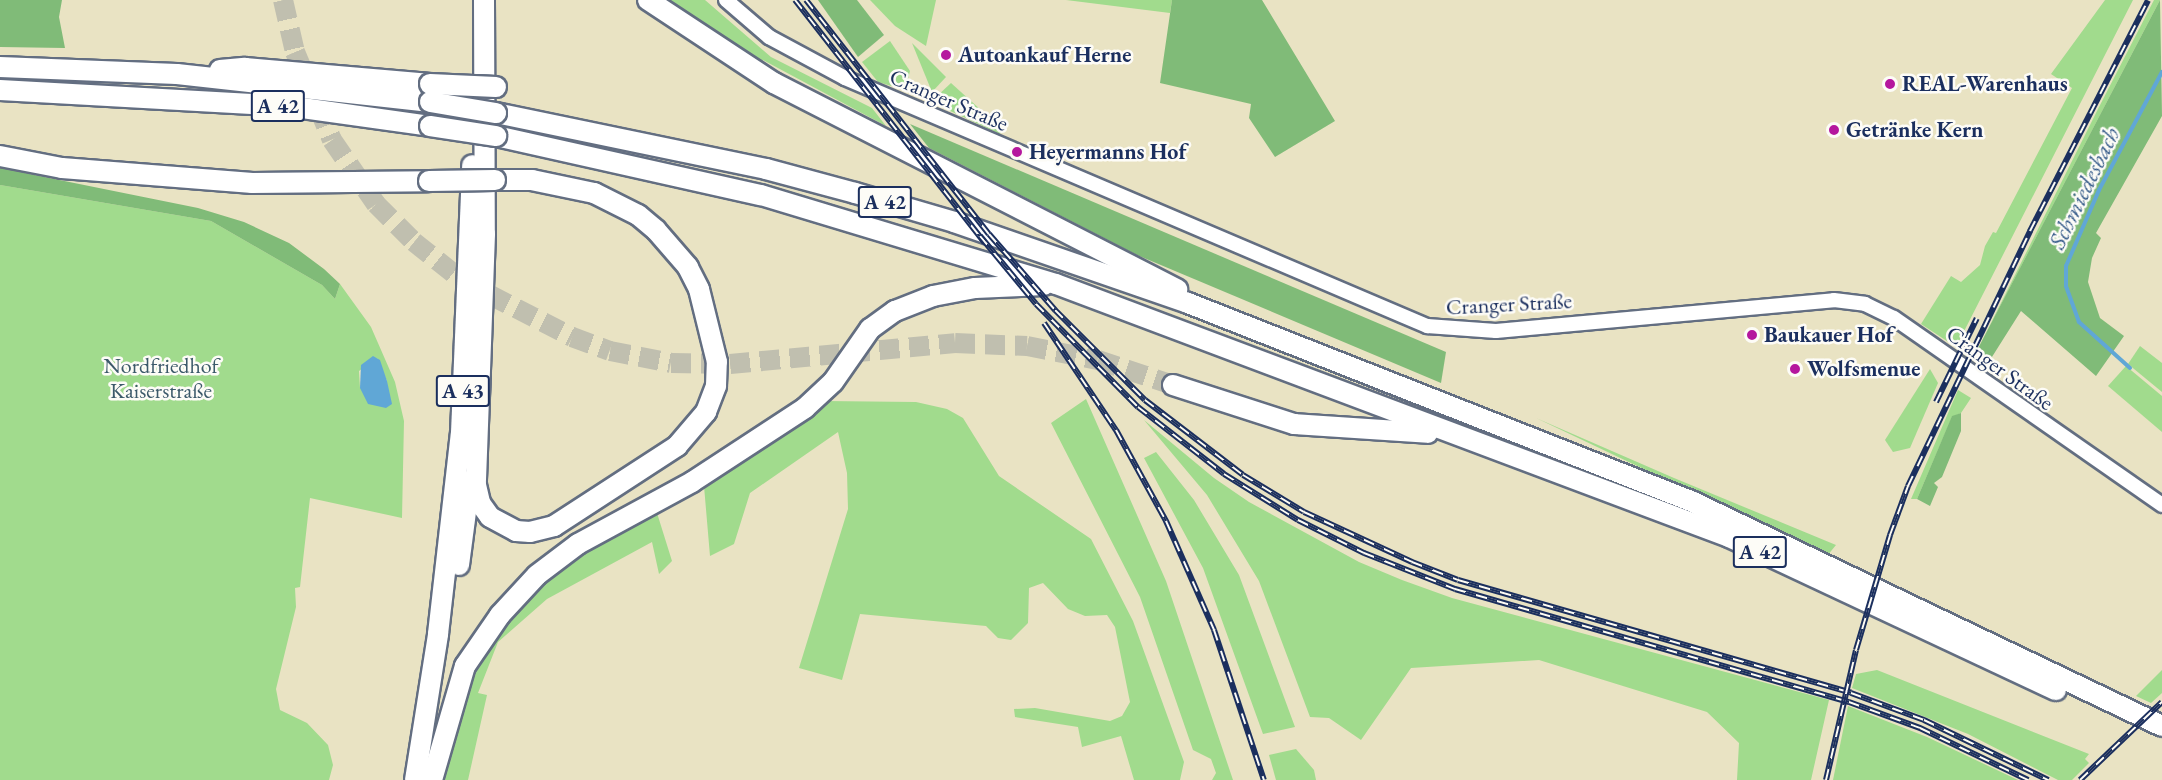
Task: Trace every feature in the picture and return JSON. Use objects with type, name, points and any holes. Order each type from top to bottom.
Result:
[{"type":"highway","name":"A 43","points":[[415,780],[438,634],[461,433],[470,288],[472,0]]},
{"type":"highway","name":"A 43","points":[[430,780],[476,433],[485,234],[484,0]]},
{"type":"highway","points":[[648,0],[774,83],[1262,332]]},
{"type":"highway","points":[[0,67],[177,74],[245,68],[430,93],[496,87]]},
{"type":"highway","name":"A 42","points":[[0,90],[124,94],[288,106],[496,136],[761,195],[1056,284],[1448,434],[1729,537],[2162,739]]},
{"type":"highway","name":"A 42","points":[[430,93],[496,113],[708,156],[855,193],[1031,248],[1262,332],[1691,501],[2162,726]]},
{"type":"highway","points":[[0,156],[62,168],[252,183],[532,180],[594,193],[638,215],[656,230],[688,267],[699,289],[714,340],[717,375],[706,412],[677,446],[544,530],[516,531],[490,517],[480,503],[476,485],[476,433]]},
{"type":"highway","points":[[430,780],[465,666],[500,615],[537,575],[578,544],[692,482],[805,408],[833,382],[870,329],[895,311],[933,296],[975,288],[1056,284]]},
{"type":"highway","points":[[1173,385],[1294,424],[1448,434]]},
{"type":"street","name":"Cranger Straße","points":[[726,0],[769,37],[837,75],[1427,327],[1496,331],[1834,300],[1865,304],[1894,318],[2162,506]]},
{"type":"green space","points":[[0,0],[62,0],[59,17],[65,48],[0,47]]},
{"type":"green space","points":[[661,0],[705,0],[771,57],[872,108],[886,126],[763,60],[761,63]]},
{"type":"green space","points":[[818,0],[857,0],[884,35],[858,57]]},
{"type":"green space","points":[[870,0],[936,0],[926,46],[895,26]]},
{"type":"green space","points":[[1066,0],[1172,0],[1170,13]]},
{"type":"green space","points":[[1172,0],[1262,0],[1335,121],[1275,157],[1249,118],[1251,104],[1160,83]]},
{"type":"green space","points":[[2105,0],[2133,0],[1956,347],[1921,324],[1951,276],[1961,282],[1980,265],[1985,246],[1993,232],[1996,233],[2072,88],[2051,74]]},
{"type":"green space","points":[[2154,0],[2160,0],[1981,343],[2098,109]]},
{"type":"green space","points":[[2160,0],[2162,116],[2096,233],[2101,238],[2092,258],[2088,282],[2100,318],[2124,336],[2096,376],[2021,311],[1985,368],[1973,358]]},
{"type":"green space","points":[[890,41],[910,71],[907,83],[898,88],[878,82],[862,62]]},
{"type":"green space","points":[[912,43],[946,77],[932,92]]},
{"type":"green space","points":[[951,83],[1002,129],[1000,134],[946,109],[936,97]]},
{"type":"green space","points":[[910,124],[1446,352],[1441,383],[1137,255],[929,148]]},
{"type":"green space","points":[[0,168],[198,208],[244,222],[289,243],[324,269],[340,284],[335,299],[322,285],[211,221],[0,185]]},
{"type":"green space","name":"Nordfriedhof Kaiserstraße","points":[[0,185],[211,221],[322,285],[335,299],[340,284],[371,327],[395,382],[404,421],[402,518],[310,498],[300,587],[295,588],[296,607],[276,689],[280,710],[307,723],[328,745],[333,765],[329,780],[0,780]],"holes":[[[377,358],[387,381],[360,388],[359,371]]]},
{"type":"green space","points":[[2140,346],[2162,363],[2162,392],[2128,364]]},
{"type":"green space","points":[[2126,366],[2162,396],[2162,432],[2108,386]]},
{"type":"green space","points":[[1930,369],[1938,383],[1910,448],[1893,452],[1885,440]]},
{"type":"green space","points":[[1958,390],[1971,398],[1961,413],[1952,417],[1917,499],[1911,499]]},
{"type":"green space","points":[[1086,399],[1166,581],[1233,780],[1212,780],[1216,773],[1211,759],[1193,750],[1140,597],[1051,423]]},
{"type":"green space","points":[[824,401],[916,402],[947,409],[963,418],[999,476],[1091,539],[1133,621],[1184,762],[1180,780],[1134,780],[1121,736],[1082,747],[1078,727],[1015,717],[1014,709],[1035,708],[1110,721],[1122,716],[1130,702],[1115,627],[1107,615],[1085,616],[1068,609],[1043,583],[1029,588],[1028,623],[1011,640],[998,638],[986,626],[860,614],[842,680],[799,668],[848,509],[847,473],[838,432],[750,493],[734,544],[710,556],[704,486],[790,430]]},
{"type":"green space","points":[[1961,413],[1961,431],[1942,477],[1934,483],[1938,487],[1930,506],[1917,499],[1952,416]]},
{"type":"green space","points":[[1536,418],[1674,478],[1836,545],[1827,556]]},
{"type":"green space","points":[[1144,420],[1214,478],[1249,502],[1359,562],[1402,580],[1452,598],[1829,700],[1811,780],[1737,780],[1739,743],[1707,712],[1539,660],[1411,668],[1361,740],[1329,718],[1310,717],[1259,581],[1207,495]]},
{"type":"green space","points":[[1156,452],[1194,500],[1239,575],[1295,727],[1263,734],[1203,568],[1144,458]]},
{"type":"green space","points":[[657,513],[672,561],[659,574],[652,542],[547,599],[498,642],[478,693],[487,695],[468,780],[442,780],[462,700],[478,660],[499,627],[535,589],[583,554]]},
{"type":"green space","points":[[1877,670],[2089,754],[2085,759],[2089,763],[2072,780],[2058,780],[1968,734],[1852,688],[1856,674]]},
{"type":"green space","points":[[2162,670],[2162,693],[2151,703],[2136,696]]},
{"type":"green space","points":[[1848,706],[1927,737],[2018,780],[1833,780]]},
{"type":"green space","points":[[1296,749],[1314,770],[1316,780],[1276,780],[1269,755]]},
{"type":"water","points":[[373,356],[380,360],[387,381],[392,404],[386,408],[368,404],[360,388],[361,365]]},
{"type":"waterway","name":"Schmiedesbach","points":[[2130,368],[2079,322],[2066,286],[2066,266],[2099,190],[2162,72]]},
{"type":"tunnel","points":[[283,0],[295,52],[332,140],[376,204],[414,242],[463,281],[572,337],[610,351],[671,363],[730,364],[955,343],[1027,346],[1098,360],[1173,385]]},
{"type":"railway","points":[[795,0],[985,243]]},
{"type":"railway","points":[[806,0],[989,234],[1055,310],[1145,400],[1243,475],[1304,512],[1412,562],[1458,580],[1851,693],[1924,720],[2048,780]]},
{"type":"railway","points":[[1826,780],[1856,650],[1890,535],[1908,486],[2030,231],[2148,0]]},
{"type":"railway","points":[[980,236],[1036,304],[1138,407],[1224,474],[1298,520],[1364,553],[1455,589],[1849,702],[1920,728],[2028,780]]},
{"type":"railway","points":[[1936,402],[1977,318]]},
{"type":"railway","points":[[1044,323],[1116,430],[1166,521],[1214,630],[1264,780]]},
{"type":"railway","points":[[2080,780],[2162,702]]},
{"type":"place","name":"Autoankauf Herne","points":[[946,55]]},
{"type":"place","name":"REAL-Warenhaus","points":[[1890,84]]},
{"type":"place","name":"Getränke Kern","points":[[1834,130]]},
{"type":"place","name":"Heyermanns Hof","points":[[1017,152]]},
{"type":"place","name":"Baukauer Hof","points":[[1752,335]]},
{"type":"place","name":"Wolfsmenue","points":[[1795,369]]}]
